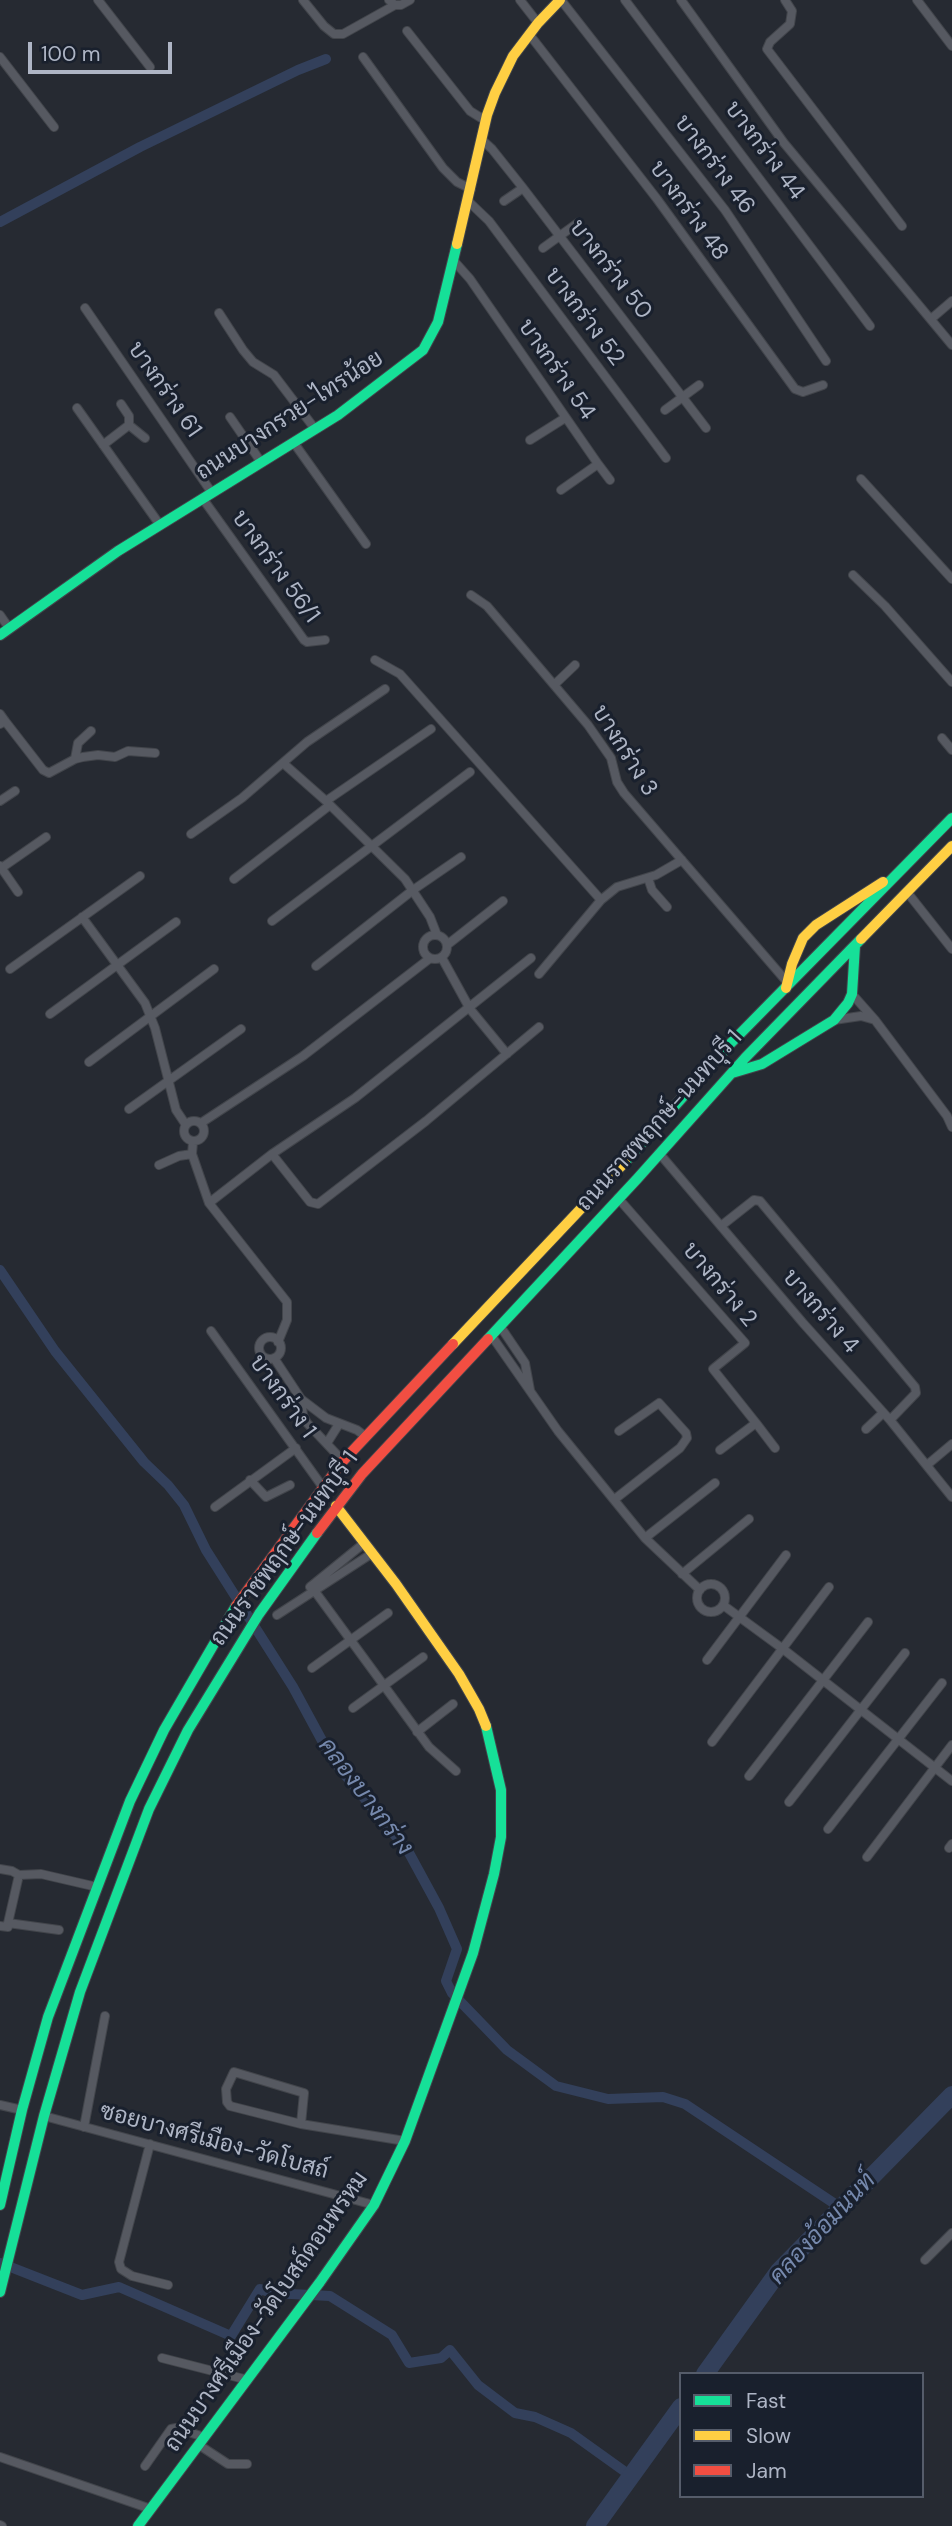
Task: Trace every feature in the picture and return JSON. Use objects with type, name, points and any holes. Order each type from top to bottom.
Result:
[{"type":"main road","name":"ถนนบางกรวย-ไทรน้อย","points":[[5,631],[86,573],[294,443],[378,386],[423,350],[438,322],[481,139],[504,72],[537,23],[560,0]]},
{"type":"main road","name":"ถนนราชพฤกษ์-นนทบุรี 1","points":[[0,2206],[22,2110],[58,1988],[130,1801],[164,1730],[231,1613],[342,1461],[621,1167],[730,1044],[952,818]]},
{"type":"main road","name":"ถนนราชพฤกษ์-นนทบุรี 1","points":[[0,2292],[44,2116],[80,1992],[149,1809],[188,1730],[259,1614],[336,1506],[395,1438],[730,1074],[951,850]]},
{"type":"main road","points":[[786,985],[803,938],[816,925],[902,869]]},
{"type":"main road","points":[[730,1074],[762,1064],[834,1020],[852,994],[855,946]]},
{"type":"main road","name":"ถนนบางศรีเมือง-วัดโบสถ์ดอนพรหม","points":[[138,2526],[248,2380],[374,2205],[405,2141],[461,1985],[484,1918],[501,1837],[501,1790],[497,1763],[479,1709],[459,1674],[396,1584],[336,1506]]},
{"type":"street","points":[[98,0],[150,67]]},
{"type":"street","points":[[303,0],[334,34],[343,34],[392,2],[401,5],[410,0]]},
{"type":"street","points":[[520,0],[537,23]]},
{"type":"street","name":"บางกร่าง 46","points":[[560,0],[725,210],[826,361]]},
{"type":"street","name":"บางกร่าง 44","points":[[625,0],[870,326]]},
{"type":"street","points":[[681,0],[784,142],[952,345]]},
{"type":"street","points":[[785,0],[792,11],[790,24],[770,42],[767,49],[902,226]]},
{"type":"street","points":[[917,0],[952,46]]},
{"type":"street","points":[[407,31],[470,111],[486,121]]},
{"type":"street","name":"บางกร่าง 48","points":[[529,34],[657,199],[795,389],[803,392],[824,385]]},
{"type":"street","points":[[0,57],[54,127]]},
{"type":"street","points":[[363,57],[443,168],[457,182],[471,188]]},
{"type":"street","name":"บางกร่าง 50","points":[[481,139],[523,188],[706,428]]},
{"type":"street","points":[[504,201],[523,188]]},
{"type":"street","name":"บางกร่าง 52","points":[[468,201],[489,221],[666,458]]},
{"type":"street","points":[[543,248],[579,222]]},
{"type":"street","name":"บางกร่าง 54","points":[[454,261],[470,279],[610,480]]},
{"type":"street","points":[[931,319],[952,301]]},
{"type":"street","name":"บางกร่าง 61","points":[[85,308],[207,496]]},
{"type":"street","points":[[219,313],[243,350],[253,362],[274,375],[314,429]]},
{"type":"street","points":[[665,410],[699,385]]},
{"type":"street","points":[[103,445],[129,425],[130,416],[121,404]]},
{"type":"street","points":[[77,408],[160,525]]},
{"type":"street","points":[[230,417],[261,462]]},
{"type":"street","points":[[530,440],[565,418]]},
{"type":"street","points":[[129,425],[145,438]]},
{"type":"street","points":[[294,443],[366,544]]},
{"type":"street","points":[[561,490],[598,464]]},
{"type":"street","points":[[862,479],[952,579]]},
{"type":"street","name":"บางกร่าง 56/1","points":[[207,496],[304,640],[325,640]]},
{"type":"street","points":[[853,575],[885,606],[952,682]]},
{"type":"street","name":"บางกร่าง 3","points":[[471,595],[488,606],[554,685],[606,750],[617,782],[624,793],[770,962],[786,985]]},
{"type":"street","points":[[0,615],[5,631]]},
{"type":"street","points":[[375,660],[400,674],[410,684],[601,900]]},
{"type":"street","points":[[554,685],[575,665]]},
{"type":"street","points":[[191,834],[242,798],[307,741],[385,689]]},
{"type":"street","points":[[2,720],[46,772],[55,772],[75,759],[98,755],[115,757],[128,751],[155,753]]},
{"type":"street","points":[[234,879],[328,803],[430,729]]},
{"type":"street","points":[[75,759],[78,743],[91,730]]},
{"type":"street","points":[[942,738],[952,750]]},
{"type":"street","points":[[283,763],[373,846],[413,890],[437,935],[445,940],[447,945],[442,958]]},
{"type":"street","points":[[272,921],[470,772]]},
{"type":"street","points":[[0,801],[15,791]]},
{"type":"street","points":[[18,892],[0,868],[46,837]]},
{"type":"street","points":[[316,966],[413,890],[461,857]]},
{"type":"street","points":[[539,974],[601,900],[617,887],[648,878],[682,860]]},
{"type":"street","points":[[10,970],[140,876]]},
{"type":"street","points":[[648,878],[653,890],[667,907]]},
{"type":"street","points":[[907,892],[952,949]]},
{"type":"street","points":[[447,945],[503,901]]},
{"type":"street","points":[[82,917],[145,1003],[151,1016],[176,1111],[186,1125]]},
{"type":"street","points":[[50,1014],[176,922]]},
{"type":"street","points":[[429,958],[423,949],[423,943],[437,935]]},
{"type":"street","points":[[201,1123],[303,1056],[429,958],[442,958]]},
{"type":"street","points":[[442,958],[470,1009],[506,1054]]},
{"type":"street","points":[[209,1203],[272,1154],[355,1098],[531,958]]},
{"type":"street","points":[[770,962],[778,965],[793,962]]},
{"type":"street","points":[[89,1062],[214,969]]},
{"type":"street","points":[[852,994],[875,1020],[947,1116],[952,1127]]},
{"type":"street","points":[[834,1020],[861,1016],[875,1020]]},
{"type":"street","points":[[272,1154],[310,1202],[318,1204],[426,1121],[540,1027]]},
{"type":"street","points":[[129,1110],[241,1029]]},
{"type":"street","points":[[193,1121],[201,1123],[204,1135],[193,1142],[186,1137],[184,1129],[193,1121]]},
{"type":"street","points":[[193,1142],[192,1154],[209,1203],[287,1302],[288,1320],[278,1342],[280,1350],[274,1359]]},
{"type":"street","name":"บางกร่าง 4","points":[[659,1153],[952,1497]]},
{"type":"street","points":[[159,1165],[179,1156],[192,1154]]},
{"type":"street","name":"บางกร่าง 2","points":[[618,1198],[745,1343],[713,1368],[756,1423]]},
{"type":"street","points":[[721,1226],[754,1200],[760,1201],[915,1387],[916,1393],[866,1429]]},
{"type":"street","points":[[500,1326],[525,1363],[531,1393]]},
{"type":"street","name":"บางกร่าง 1","points":[[211,1331],[323,1486]]},
{"type":"street","points":[[491,1335],[558,1431],[645,1538],[700,1590]]},
{"type":"street","points":[[274,1359],[264,1358],[259,1346],[266,1338],[278,1342]]},
{"type":"street","points":[[274,1359],[301,1399],[338,1424],[357,1430],[365,1436]]},
{"type":"street","points":[[301,1399],[307,1423],[342,1461]]},
{"type":"street","points":[[615,1499],[680,1448],[687,1438],[659,1403],[619,1431]]},
{"type":"street","points":[[720,1450],[756,1423],[775,1448]]},
{"type":"street","points":[[327,1443],[338,1424]]},
{"type":"street","points":[[927,1465],[952,1444]]},
{"type":"street","points":[[215,1507],[296,1448]]},
{"type":"street","points":[[250,1480],[266,1497],[290,1485]]},
{"type":"street","points":[[645,1538],[715,1483]]},
{"type":"street","points":[[682,1574],[749,1519]]},
{"type":"street","points":[[277,1615],[363,1544]]},
{"type":"street","points":[[313,1588],[371,1554]]},
{"type":"street","points":[[707,1660],[786,1555]]},
{"type":"street","points":[[708,1585],[718,1587],[724,1595],[723,1605],[716,1611],[703,1610],[697,1598],[700,1590],[708,1585]]},
{"type":"street","points":[[712,1742],[829,1587]]},
{"type":"street","points":[[313,1588],[417,1732],[429,1747],[456,1770]]},
{"type":"street","points":[[723,1605],[783,1648],[952,1781]]},
{"type":"street","points":[[313,1668],[388,1613]]},
{"type":"street","points":[[749,1776],[868,1622]]},
{"type":"street","points":[[789,1802],[905,1653]]},
{"type":"street","points":[[354,1708],[423,1657]]},
{"type":"street","points":[[828,1829],[942,1683]]},
{"type":"street","points":[[417,1732],[453,1704]]},
{"type":"street","points":[[867,1857],[952,1745]]},
{"type":"street","points":[[0,1868],[19,1875],[40,1874],[97,1887]]},
{"type":"street","points":[[19,1875],[4,1925],[59,1930]]},
{"type":"street","points":[[84,2127],[105,2017]]},
{"type":"street","points":[[301,2124],[304,2093],[234,2071],[226,2089],[228,2104],[301,2124],[405,2141]]},
{"type":"street","points":[[0,2105],[22,2110]]},
{"type":"street","name":"ซอยบางศรีเมือง-วัดโบสถ์","points":[[44,2116],[374,2205]]},
{"type":"street","points":[[150,2144],[119,2262],[121,2269],[132,2276],[167,2285]]},
{"type":"street","points":[[925,2260],[952,2233]]},
{"type":"street","points":[[162,2358],[248,2380]]},
{"type":"street","points":[[145,2466],[171,2429],[176,2428],[202,2441],[228,2464],[247,2464]]},
{"type":"street","points":[[0,2457],[151,2509]]},
{"type":"waterway","points":[[0,222],[140,147],[326,59]]},
{"type":"waterway","name":"คลองบางกร่าง","points":[[0,1270],[55,1351],[144,1462],[184,1505],[206,1550],[293,1687],[332,1759],[408,1851],[439,1908],[457,1949],[446,1981],[452,1993],[507,2050],[556,2086],[608,2099],[663,2097],[685,2104],[841,2208]]},
{"type":"waterway","name":"คลองอ้อมนนท์","points":[[706,2372],[779,2271],[952,2095]]},
{"type":"waterway","points":[[0,2263],[82,2295],[119,2287],[231,2336],[260,2289],[272,2293],[330,2296],[392,2335],[409,2363],[441,2358],[450,2350],[478,2385],[515,2413],[535,2417],[571,2433],[631,2476]]},
{"type":"waterway","name":"คลองอ้อมนนท์","points":[[595,2526],[679,2410]]},
{"type":"traffic: fast","points":[[0,635],[118,551],[338,415],[423,350],[438,322],[457,244]]},
{"type":"traffic: fast","points":[[625,1162],[730,1044],[952,818]]},
{"type":"traffic: fast","points":[[488,1339],[745,1058],[861,939]]},
{"type":"traffic: fast","points":[[732,1073],[762,1064],[834,1020],[852,994],[855,946]]},
{"type":"traffic: fast","points":[[0,2292],[44,2116],[80,1992],[149,1809],[188,1730],[259,1614],[317,1533]]},
{"type":"traffic: fast","points":[[0,2205],[22,2110],[48,2017],[130,1801],[164,1730],[236,1606]]},
{"type":"traffic: fast","points":[[138,2526],[320,2282],[374,2205],[405,2141],[473,1953],[494,1874],[501,1837],[501,1790],[486,1726]]},
{"type":"traffic: slow","points":[[457,244],[487,115],[495,93],[513,56],[560,0]]},
{"type":"traffic: slow","points":[[861,939],[952,846]]},
{"type":"traffic: slow","points":[[786,988],[803,938],[816,925],[883,882]]},
{"type":"traffic: slow","points":[[453,1344],[625,1162]]},
{"type":"traffic: slow","points":[[336,1506],[396,1584],[459,1674],[486,1726]]},
{"type":"traffic: jam","points":[[317,1533],[362,1474],[488,1339]]},
{"type":"traffic: jam","points":[[236,1606],[343,1461],[453,1344]]}]
